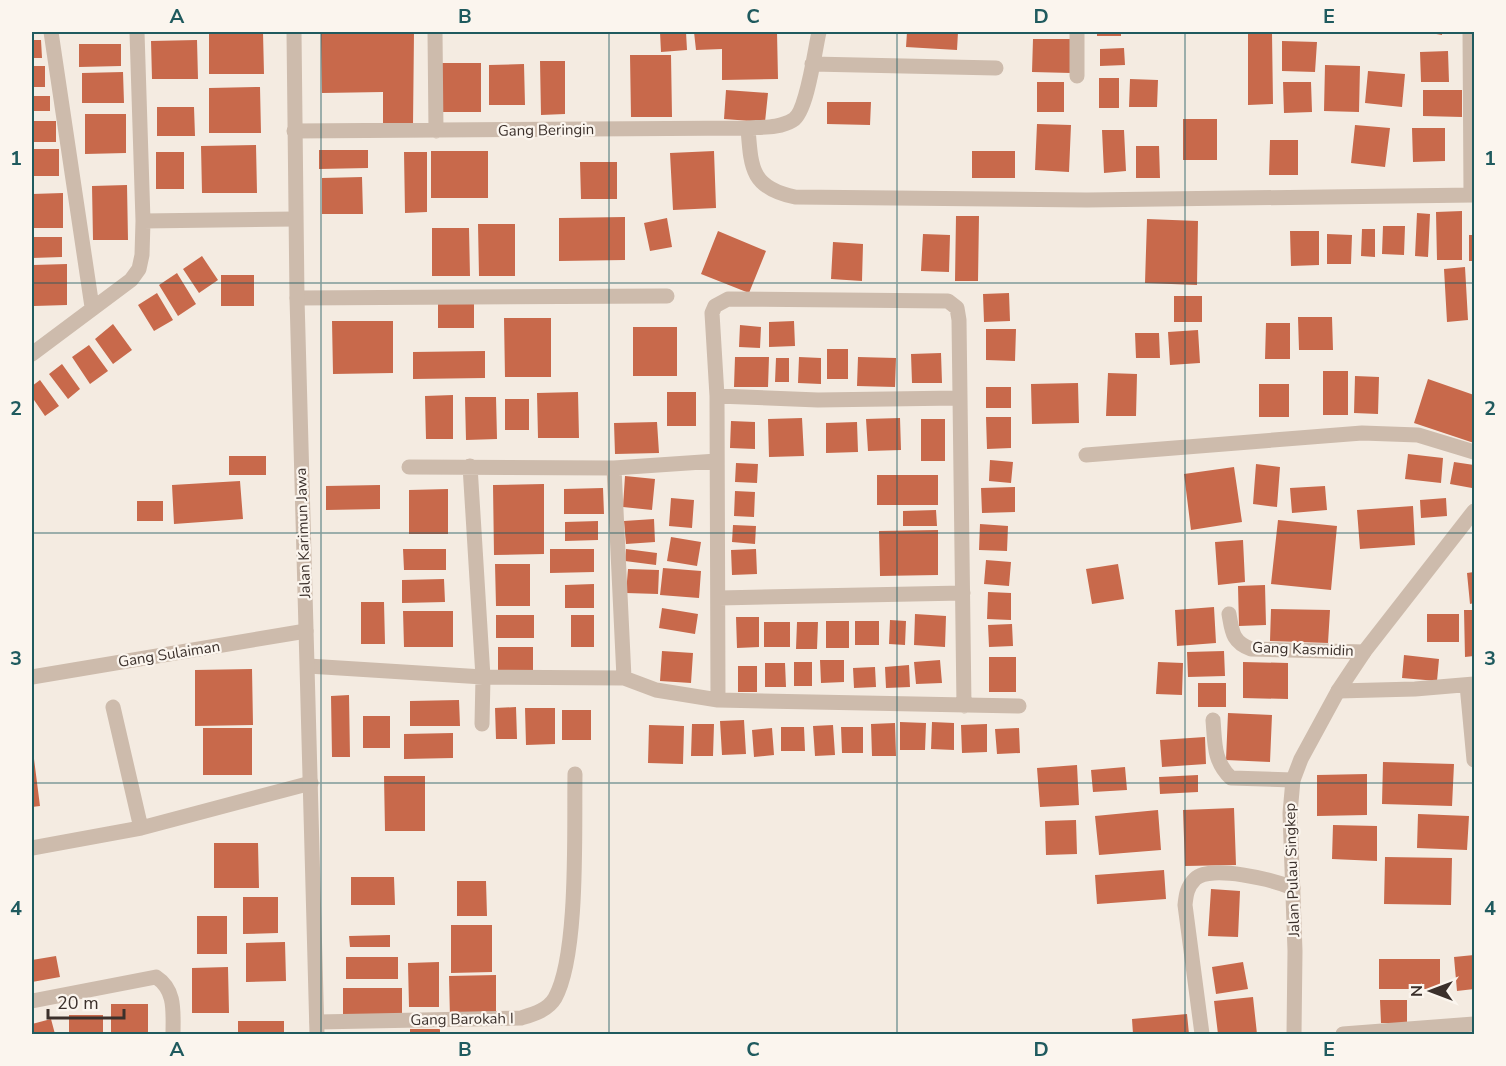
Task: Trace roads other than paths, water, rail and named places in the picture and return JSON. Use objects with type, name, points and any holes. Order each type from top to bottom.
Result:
[{"type":"street","points":[[51,32],[92,307]]},
{"type":"street","points":[[32,354],[131,280],[139,269],[143,221],[137,32]]},
{"type":"street","name":"Jalan Karimun Jawa","points":[[294,32],[295,219],[317,1028]]},
{"type":"street","points":[[435,32],[436,131]]},
{"type":"street","points":[[819,32],[812,64],[996,68]]},
{"type":"street","points":[[1077,32],[1077,76]]},
{"type":"street","points":[[748,128],[751,166],[764,186],[777,194],[795,197],[1087,200],[1473,195],[1470,32]]},
{"type":"street","name":"Gang Beringin","points":[[294,131],[781,126],[796,119],[803,105],[812,64]]},
{"type":"street","points":[[143,221],[295,219]]},
{"type":"street","points":[[297,298],[667,296]]},
{"type":"street","points":[[718,700],[717,396],[712,313],[715,306],[728,299],[953,303],[959,320],[958,398],[964,706]]},
{"type":"street","points":[[717,396],[818,400],[958,398]]},
{"type":"street","points":[[1086,455],[1362,433],[1418,435],[1474,452]]},
{"type":"street","points":[[409,467],[614,468],[717,461]]},
{"type":"street","points":[[470,466],[483,677],[482,724]]},
{"type":"street","points":[[614,468],[624,678]]},
{"type":"street","name":"Jalan Pulau Singkep","points":[[1294,1035],[1290,813],[1293,780],[1300,759],[1338,691],[1364,652],[1474,511]]},
{"type":"street","points":[[719,598],[963,593]]},
{"type":"street","name":"Gang Kasmidin","points":[[1229,614],[1233,637],[1240,645],[1251,649],[1364,652]]},
{"type":"street","name":"Gang Sulaiman","points":[[32,677],[306,631]]},
{"type":"street","points":[[308,666],[483,677],[624,678],[656,690],[718,700],[964,706],[1018,705]]},
{"type":"street","points":[[1338,691],[1471,685],[1474,760]]},
{"type":"street","points":[[113,707],[141,828]]},
{"type":"street","points":[[1213,720],[1215,754],[1221,768],[1231,778],[1293,780]]},
{"type":"street","name":"Gang Barokah I","points":[[317,1028],[521,1018],[540,1013],[554,1000],[562,982],[571,921],[575,774]]},
{"type":"street","points":[[32,848],[141,828],[311,783]]},
{"type":"street","points":[[1202,1035],[1185,905],[1187,889],[1196,877],[1209,873],[1256,877],[1293,888]]},
{"type":"street","points":[[32,1001],[156,977],[167,984],[173,1003],[173,1035]]},
{"type":"street","points":[[1343,1035],[1474,1024]]}]
